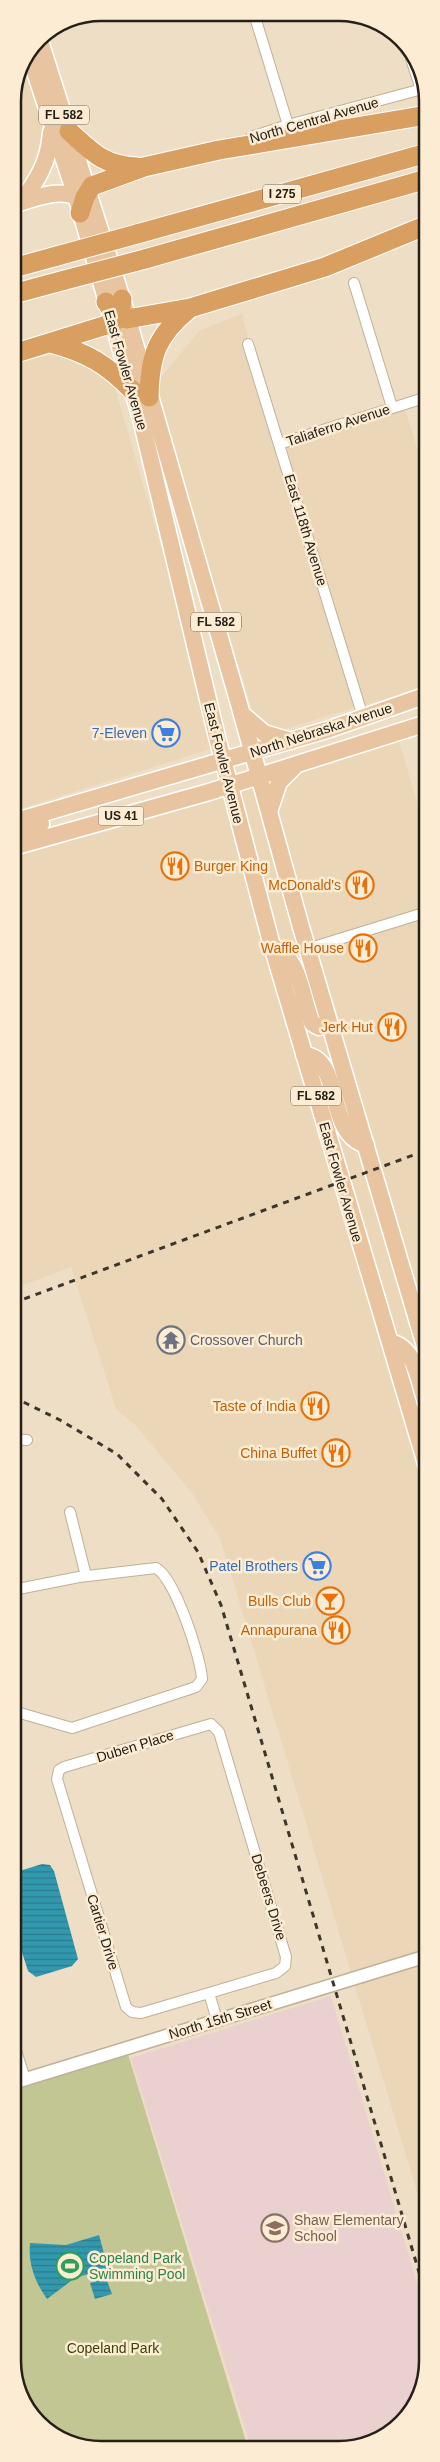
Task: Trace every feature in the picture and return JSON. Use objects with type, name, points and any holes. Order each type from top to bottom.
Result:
[{"type":"highway","points":[[84,204],[92,186],[144,167],[202,153],[419,116]]},
{"type":"highway","points":[[60,128],[92,153],[110,163],[122,166],[144,167]]},
{"type":"highway","name":"I 275","points":[[21,266],[419,155]]},
{"type":"highway","name":"I 275","points":[[21,292],[145,259],[419,181]]},
{"type":"highway","points":[[21,351],[51,342],[117,312],[190,308],[316,270],[368,251],[419,229]]},
{"type":"highway","points":[[51,342],[93,357],[141,394],[157,344],[170,325],[190,308]]},
{"type":"main road","name":"East Fowler Avenue","points":[[41,48],[60,128],[141,394],[190,531],[307,949],[419,1320]]},
{"type":"main road","name":"East Fowler Avenue","points":[[32,61],[60,128]]},
{"type":"main road","points":[[21,198],[44,168],[60,128]]},
{"type":"main road","points":[[21,203],[56,193],[84,204]]},
{"type":"main road","name":"East Fowler Avenue","points":[[141,394],[222,761],[272,946],[419,1440]]},
{"type":"main road","name":"North Nebraska Avenue","points":[[21,820],[291,741],[419,698]]},
{"type":"main road","points":[[242,714],[264,733],[291,741]]},
{"type":"main road","name":"North Nebraska Avenue","points":[[21,845],[295,766],[419,725]]},
{"type":"main road","points":[[269,812],[279,782],[295,766]]},
{"type":"main road","points":[[21,832],[50,818],[52,810]]},
{"type":"main road","points":[[272,946],[282,951],[290,962],[312,1022],[319,1027],[329,1024]]},
{"type":"main road","points":[[304,1055],[315,1057],[324,1066],[346,1132],[352,1139],[366,1146]]},
{"type":"main road","points":[[390,1342],[398,1344],[408,1353],[419,1383]]},
{"type":"street","points":[[257,21],[288,125]]},
{"type":"street","name":"North Central Avenue","points":[[202,153],[288,125],[418,91]]},
{"type":"street","points":[[354,283],[392,407]]},
{"type":"street","name":"East 118th Avenue","points":[[248,344],[363,717]]},
{"type":"street","name":"Taliaferro Avenue","points":[[279,444],[419,399]]},
{"type":"street","points":[[307,949],[419,914]]},
{"type":"street","points":[[21,1440],[28,1440]]},
{"type":"street","points":[[70,1512],[86,1576]]},
{"type":"street","points":[[21,1588],[86,1576],[151,1567],[161,1570],[168,1578],[185,1618],[202,1676],[201,1682],[196,1687],[72,1728],[21,1712]]},
{"type":"street","name":"Duben Place","points":[[58,1773],[64,1767],[207,1724],[215,1725]]},
{"type":"street","name":"Debeers Drive","points":[[209,1993],[279,1972],[285,1966],[286,1957],[219,1732],[215,1725]]},
{"type":"street","name":"Cartier Drive","points":[[58,1773],[58,1782],[126,2007],[132,2012],[141,2013],[209,1993]]},
{"type":"street","name":"North 15th Street","points":[[21,2080],[419,1958]]},
{"type":"street","points":[[209,1993],[217,2020]]},
{"type":"shaded area","points":[[27,73],[46,129],[38,167],[21,189],[21,96]]},
{"type":"shaded area","points":[[242,314],[248,338],[241,341],[354,708],[275,732],[255,719],[161,417],[157,382],[200,330]]},
{"type":"shaded area","points":[[70,354],[112,378],[177,601],[214,748],[21,808],[21,362],[39,357]]},
{"type":"shaded area","points":[[405,409],[419,454],[419,688],[365,705],[286,447]]},
{"type":"shaded area","points":[[398,738],[419,808],[419,2198],[220,1538],[192,1493],[136,1426],[116,1409],[71,1267],[21,1286],[21,855]]},
{"type":"shaded area","points":[[331,1996],[419,2289],[419,2361],[415,2387],[399,2414],[388,2424],[365,2437],[350,2440],[249,2441],[131,2058]]},
{"type":"green space","name":"Copeland Park","points":[[128,2054],[246,2441],[101,2441],[85,2439],[70,2435],[52,2424],[41,2414],[29,2396],[24,2382],[21,2361],[21,2087]]},
{"type":"water","points":[[42,1864],[50,1865],[54,1871],[78,1959],[72,1966],[36,1977],[28,1971],[21,1949],[21,1871]]},
{"type":"water","name":"Copeland Park Swimming Pool","points":[[99,2235],[108,2268],[75,2278],[47,2299],[33,2272],[30,2258],[30,2243],[66,2245]]},
{"type":"water","points":[[106,2278],[112,2294],[95,2299],[90,2283]]},
{"type":"railway","points":[[21,1300],[419,1153]]},
{"type":"railway","points":[[21,1401],[60,1420],[117,1454],[162,1499],[198,1552],[221,1605],[419,2272]]},
{"type":"place","name":"7-Eleven","points":[[166,733]]},
{"type":"place","name":"Burger King","points":[[175,866]]},
{"type":"place","name":"McDonald's","points":[[360,885]]},
{"type":"place","name":"Waffle House","points":[[363,948]]},
{"type":"place","name":"Jerk Hut","points":[[392,1027]]},
{"type":"place","name":"Crossover Church","points":[[171,1340]]},
{"type":"place","name":"Taste of India","points":[[315,1406]]},
{"type":"place","name":"China Buffet","points":[[336,1453]]},
{"type":"place","name":"Patel Brothers","points":[[317,1566]]},
{"type":"place","name":"Bulls Club","points":[[330,1601]]},
{"type":"place","name":"Annapurana","points":[[336,1630]]},
{"type":"place","name":"Shaw Elementary School","points":[[275,2228]]},
{"type":"place","name":"Copeland Park Swimming Pool","points":[[70,2266]]}]
